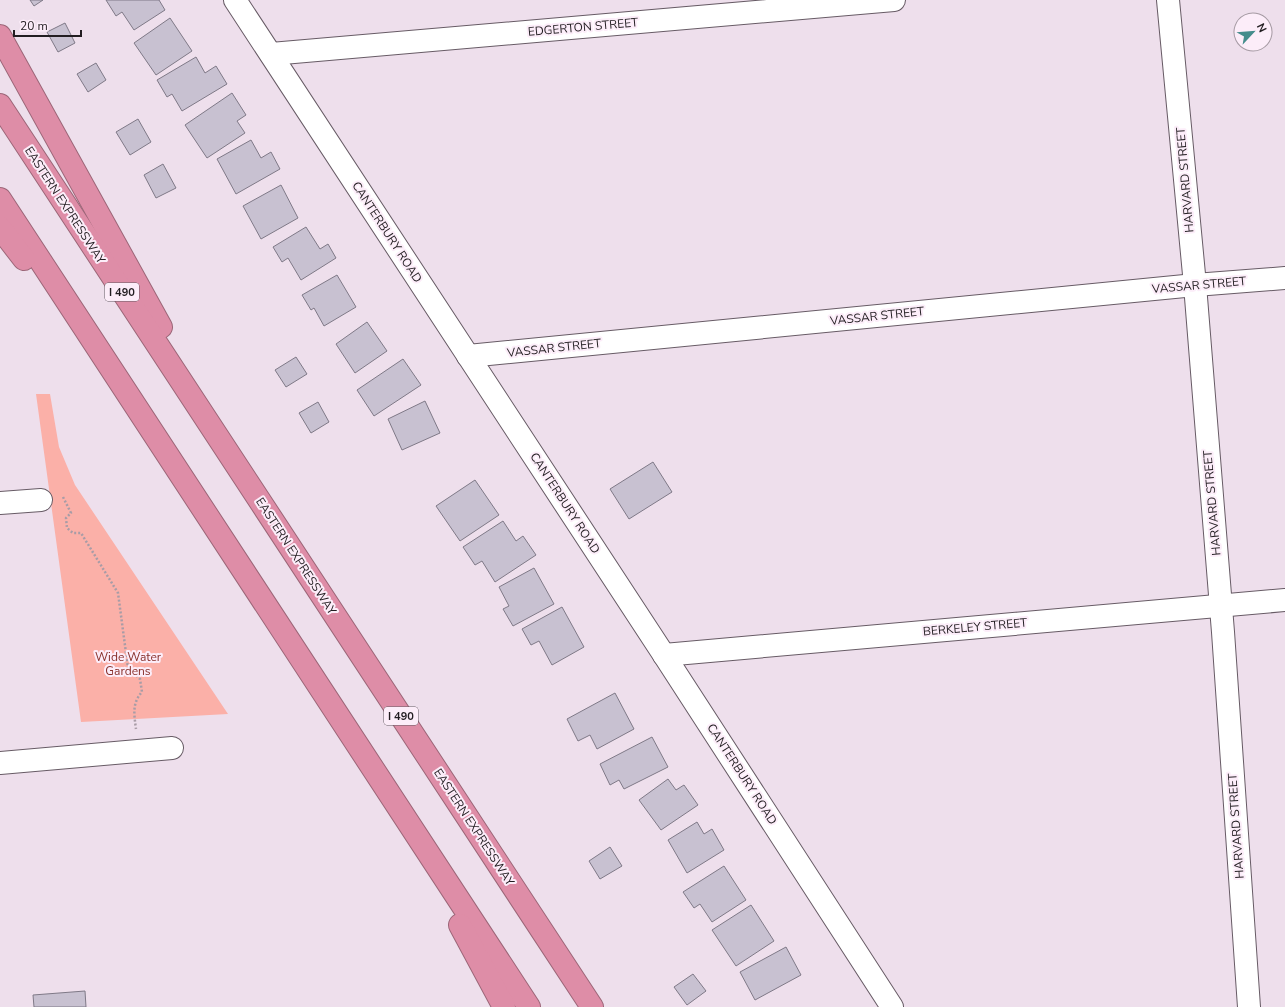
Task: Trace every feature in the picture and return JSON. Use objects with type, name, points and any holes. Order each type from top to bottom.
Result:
[{"type":"highway","points":[[0,36],[245,478]]},
{"type":"highway","name":"EASTERN EXPRESSWAY","points":[[0,105],[592,1007]]},
{"type":"highway","points":[[0,199],[529,1007]]},
{"type":"highway","points":[[0,228],[126,390]]},
{"type":"highway","points":[[391,797],[504,1007]]},
{"type":"highway","points":[[556,953],[597,1007]]},
{"type":"street","name":"CANTERBURY ROAD","points":[[236,0],[892,1007]]},
{"type":"street","name":"EDGERTON STREET","points":[[271,54],[894,0]]},
{"type":"street","name":"HARVARD STREET","points":[[1168,0],[1195,285],[1221,606],[1249,1007]]},
{"type":"street","name":"VASSAR STREET","points":[[468,356],[1195,285],[1285,278]]},
{"type":"street","points":[[0,503],[41,500]]},
{"type":"street","name":"BERKELEY STREET","points":[[664,655],[1285,600]]},
{"type":"street","points":[[0,763],[172,748]]},
{"type":"path","points":[[41,500],[64,497],[71,513],[66,518],[67,528],[73,533],[81,533],[118,593],[128,668],[140,679],[141,684],[142,692],[136,700],[134,708],[139,751]]},
{"type":"green space","name":"Wide Water Gardens","points":[[36,394],[50,394],[59,447],[75,485],[228,714],[81,722]]},
{"type":"building","points":[[30,0],[43,0],[34,6]]},
{"type":"building","points":[[106,0],[159,0],[165,10],[134,30],[122,12],[116,16]]},
{"type":"building","points":[[170,18],[192,51],[156,75],[134,43]]},
{"type":"building","points":[[65,23],[75,43],[58,52],[47,32]]},
{"type":"building","points":[[196,57],[205,73],[216,66],[227,84],[182,111],[172,94],[167,97],[157,80]]},
{"type":"building","points":[[96,63],[106,80],[88,92],[77,74]]},
{"type":"building","points":[[232,93],[246,115],[237,121],[245,133],[207,158],[185,125]]},
{"type":"building","points":[[138,119],[151,142],[130,155],[116,132]]},
{"type":"building","points":[[251,140],[261,158],[271,152],[280,169],[236,194],[217,159]]},
{"type":"building","points":[[163,164],[176,188],[156,198],[144,175]]},
{"type":"building","points":[[281,185],[298,218],[261,239],[243,206]]},
{"type":"building","points":[[306,227],[320,249],[328,244],[336,258],[301,280],[288,258],[282,262],[273,247]]},
{"type":"building","points":[[337,275],[356,307],[324,326],[314,308],[311,310],[302,295]]},
{"type":"building","points":[[367,322],[387,351],[355,373],[336,344]]},
{"type":"building","points":[[296,357],[307,374],[286,387],[275,370]]},
{"type":"building","points":[[403,359],[421,385],[374,416],[357,390]]},
{"type":"building","points":[[425,401],[440,433],[402,450],[388,419]]},
{"type":"building","points":[[318,402],[329,422],[311,433],[299,413]]},
{"type":"building","points":[[653,462],[672,492],[629,519],[610,489]]},
{"type":"building","points":[[475,480],[499,515],[460,541],[436,506]]},
{"type":"building","points":[[503,521],[516,541],[523,536],[536,555],[495,582],[482,561],[475,565],[463,547]]},
{"type":"building","points":[[534,568],[554,604],[513,626],[503,609],[509,606],[499,587]]},
{"type":"building","points":[[562,607],[584,647],[552,665],[539,641],[531,645],[522,629]]},
{"type":"building","points":[[615,693],[634,729],[597,749],[590,735],[578,741],[567,719]]},
{"type":"building","points":[[652,737],[668,767],[624,789],[619,780],[610,785],[600,764]]},
{"type":"building","points":[[668,779],[676,790],[684,785],[698,805],[661,830],[639,800]]},
{"type":"building","points":[[697,822],[704,834],[712,829],[724,850],[687,873],[668,840]]},
{"type":"building","points":[[610,847],[622,866],[600,879],[589,861]]},
{"type":"building","points":[[724,866],[746,900],[712,922],[700,904],[694,908],[683,892]]},
{"type":"building","points":[[751,905],[774,941],[736,966],[712,930]]},
{"type":"building","points":[[786,947],[801,975],[755,1000],[740,972]]},
{"type":"building","points":[[693,974],[706,991],[687,1005],[674,987]]},
{"type":"building","points":[[85,991],[86,1007],[34,1007],[33,995]]}]
